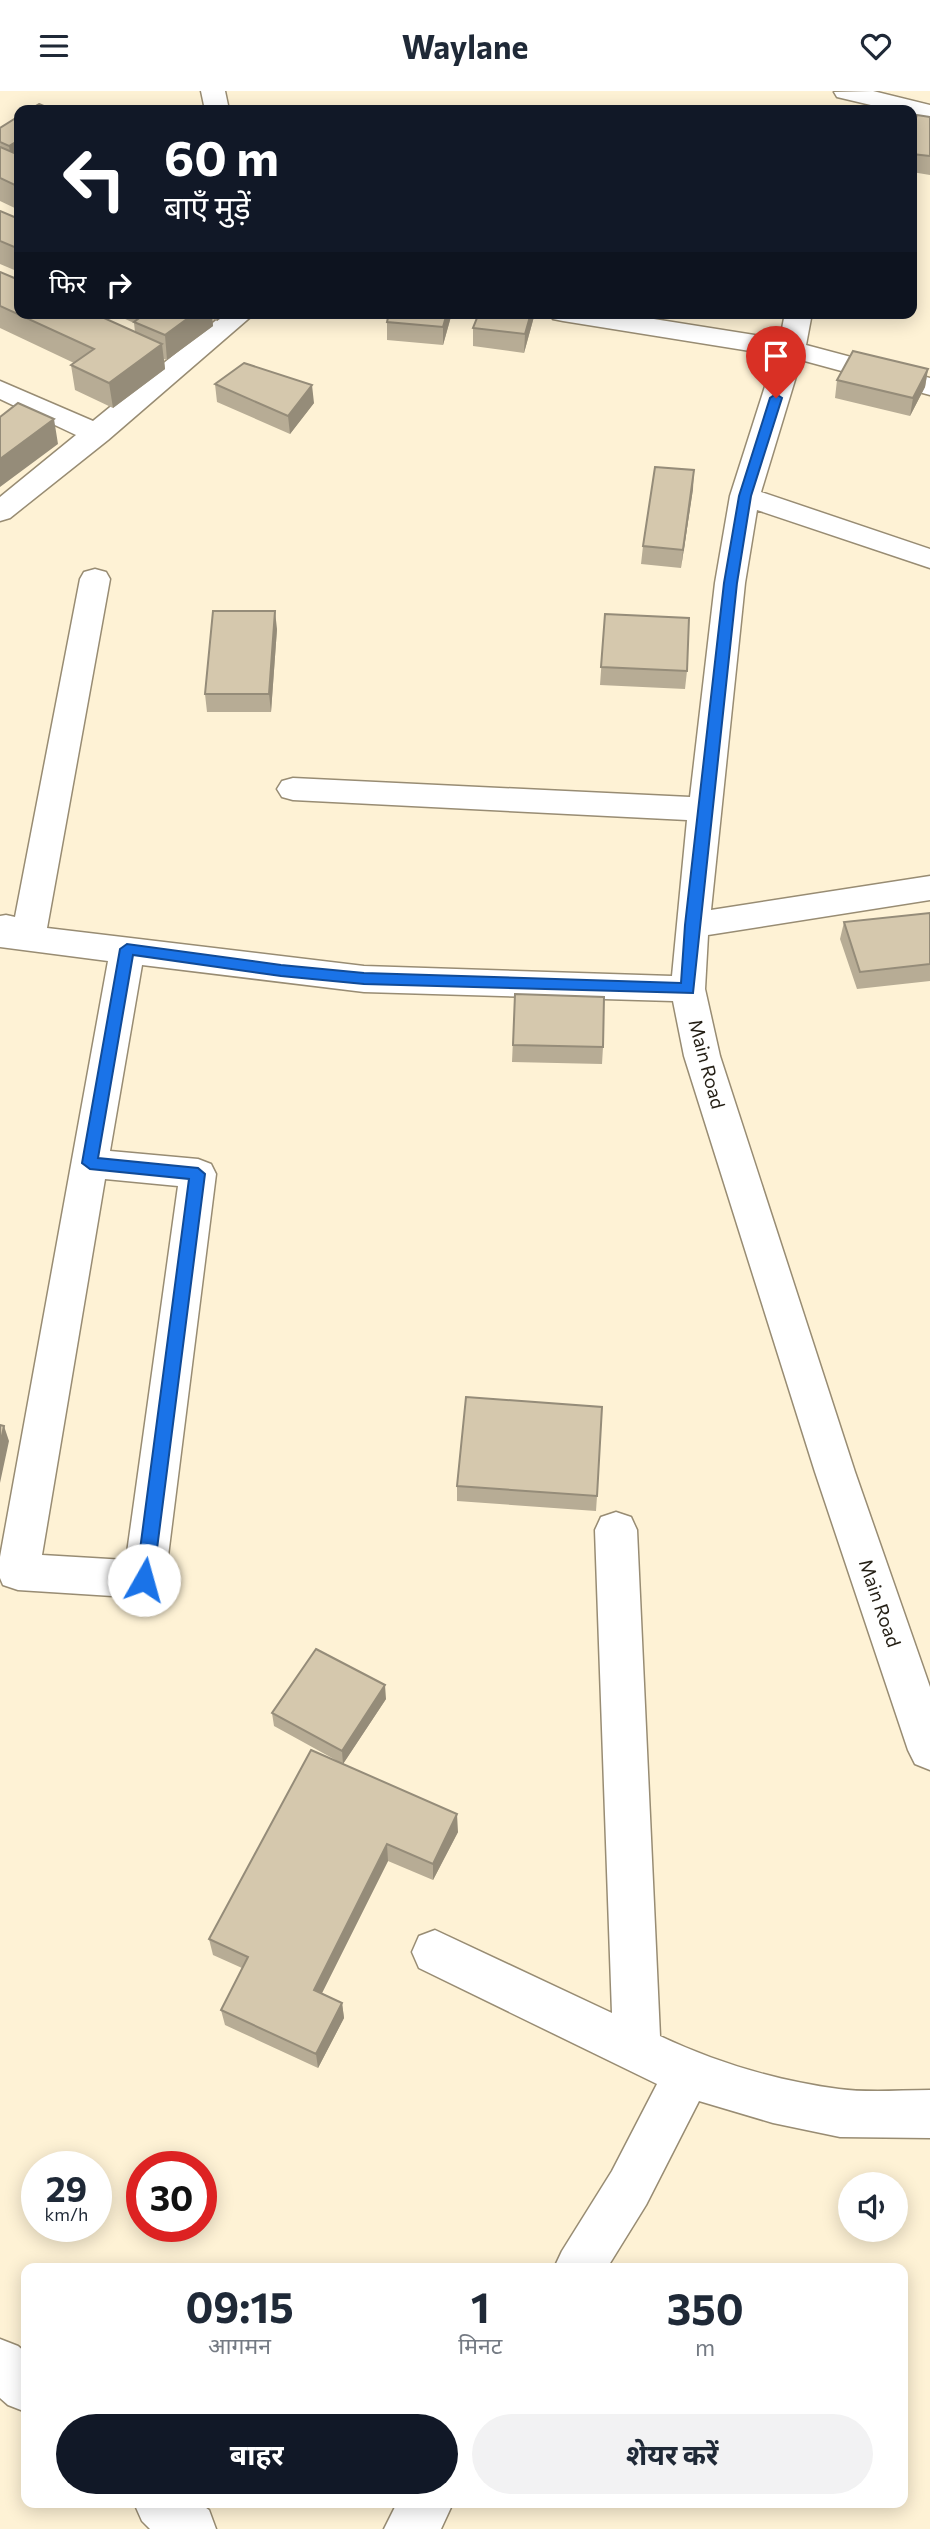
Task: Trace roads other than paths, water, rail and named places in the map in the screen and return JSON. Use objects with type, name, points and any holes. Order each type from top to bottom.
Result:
[{"type":"street","points":[[846,91],[902,105]]},
{"type":"street","points":[[0,512],[235,319]]},
{"type":"street","points":[[601,319],[791,349],[930,387]]},
{"type":"street","name":"Main Road","points":[[798,319],[791,349],[745,496],[730,583],[692,925],[688,989],[702,1056],[835,1472],[930,1750]]},
{"type":"street","points":[[0,389],[98,434]]},
{"type":"street","points":[[745,496],[930,559]]},
{"type":"street","points":[[94,579],[9,932],[281,971],[364,979],[688,989]]},
{"type":"street","points":[[293,789],[705,809]]},
{"type":"street","points":[[692,925],[930,888]]},
{"type":"street","points":[[90,1163],[198,1174],[144,1580],[18,1572],[127,949]]},
{"type":"street","points":[[616,1530],[637,2050]]},
{"type":"street","points":[[436,1952],[688,2074],[773,2099],[840,2113],[930,2114]]},
{"type":"street","points":[[582,2263],[629,2188],[688,2074]]},
{"type":"street","points":[[0,2364],[21,2383]]},
{"type":"street","points":[[166,2508],[190,2529]]},
{"type":"street","points":[[410,2529],[424,2508]]}]
